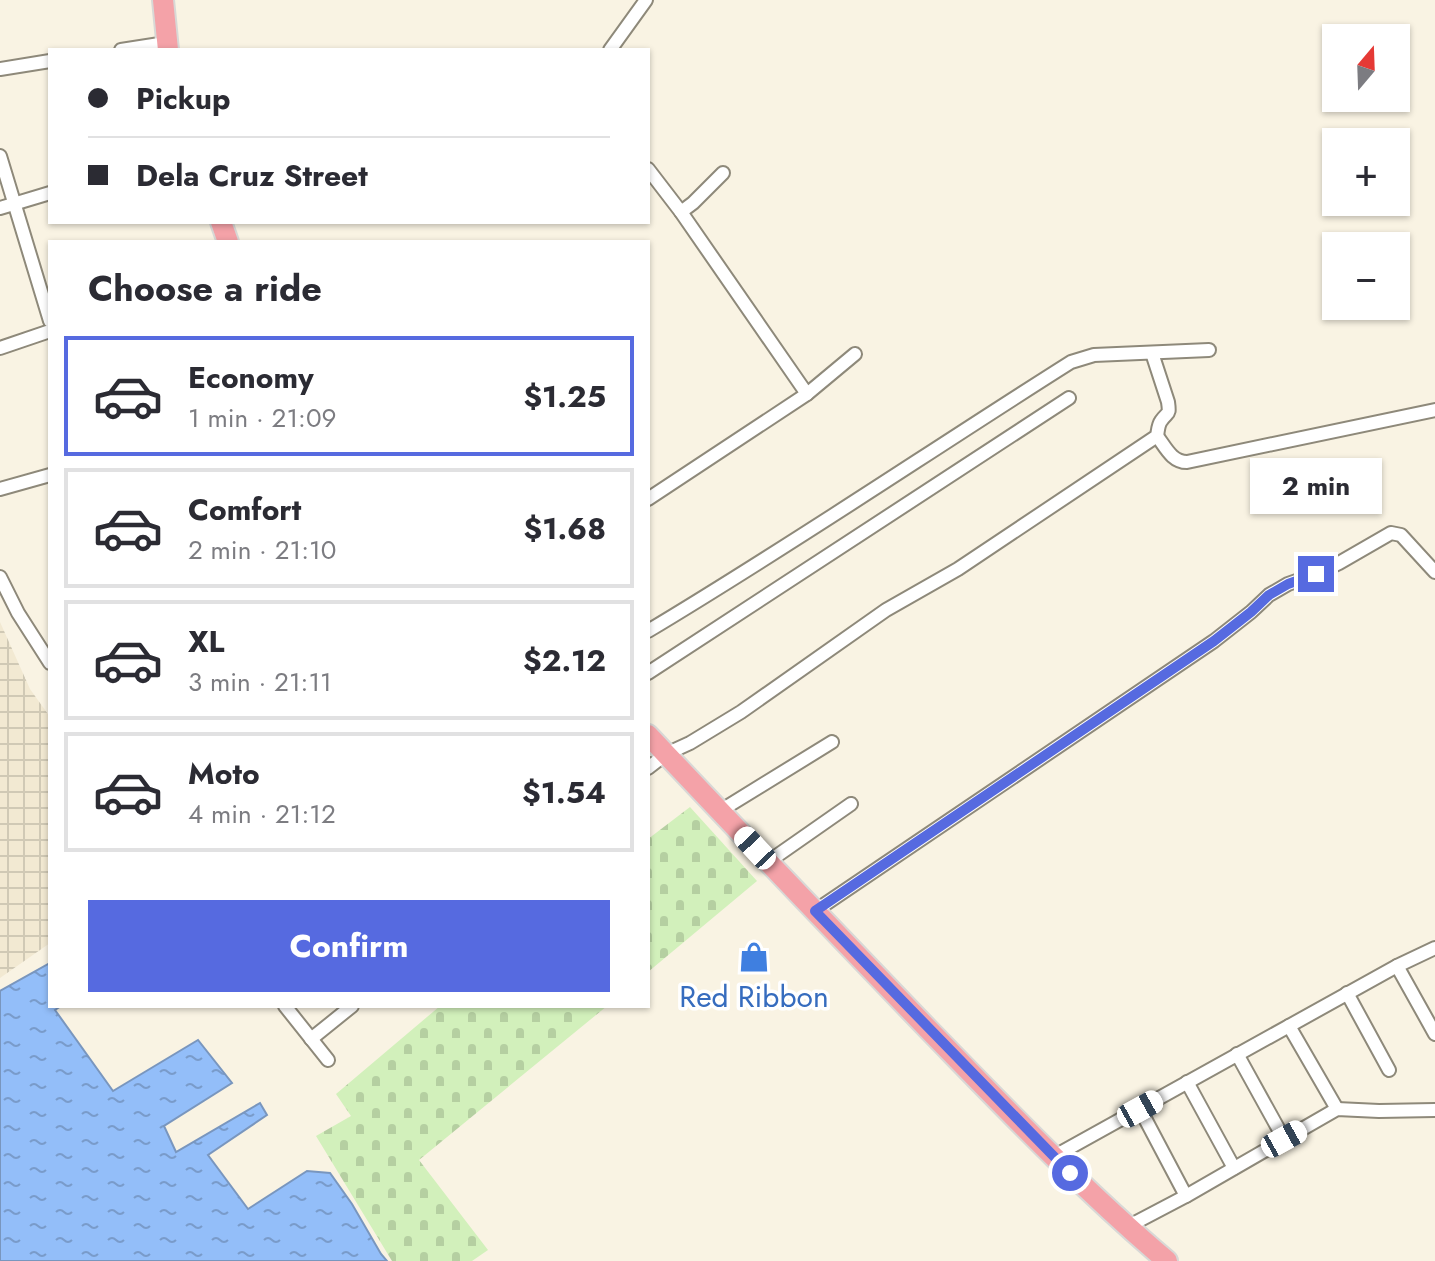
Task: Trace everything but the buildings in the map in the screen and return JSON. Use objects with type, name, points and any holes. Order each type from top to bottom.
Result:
[{"type":"main road","points":[[163,0],[167,46]]},
{"type":"main road","points":[[650,737],[1053,1157],[1167,1261]]},
{"type":"street","points":[[611,48],[646,0]]},
{"type":"street","points":[[144,48],[167,46]]},
{"type":"street","points":[[0,69],[48,61]]},
{"type":"street","points":[[0,156],[48,314]]},
{"type":"street","points":[[650,172],[807,394]]},
{"type":"street","points":[[681,212],[723,173]]},
{"type":"street","points":[[0,208],[48,194]]},
{"type":"street","points":[[0,348],[48,332]]},
{"type":"street","points":[[650,630],[1071,362],[1094,355],[1209,350]]},
{"type":"street","points":[[650,766],[666,754],[741,712],[886,610],[958,569],[1157,436],[1169,407],[1152,353]]},
{"type":"street","points":[[650,498],[807,394],[855,354]]},
{"type":"street","points":[[650,672],[1069,398]]},
{"type":"street","points":[[1157,436],[1173,458],[1187,462],[1435,410]]},
{"type":"street","points":[[0,489],[48,476]]},
{"type":"street","points":[[815,911],[1214,641],[1278,589],[1339,563],[1391,533],[1401,535],[1435,572]]},
{"type":"street","points":[[0,577],[18,613],[48,660]]},
{"type":"street","points":[[720,811],[832,742]]},
{"type":"street","points":[[768,862],[851,804]]},
{"type":"street","points":[[1053,1157],[1347,993],[1435,948]]},
{"type":"street","points":[[1397,966],[1435,1034]]},
{"type":"street","points":[[1347,993],[1389,1070]]},
{"type":"street","points":[[287,1008],[328,1060]]},
{"type":"street","points":[[311,1039],[350,1008]]},
{"type":"street","points":[[1289,1026],[1337,1109]]},
{"type":"street","points":[[1237,1054],[1284,1139]]},
{"type":"street","points":[[1187,1082],[1234,1168]]},
{"type":"street","points":[[1140,1109],[1186,1196]]},
{"type":"street","points":[[1127,1227],[1337,1109],[1435,1110]]},
{"type":"shaded area","points":[[0,622],[30,689],[48,714],[48,944],[0,978]]},
{"type":"green space","points":[[690,807],[757,881],[650,970],[650,837]]},
{"type":"green space","points":[[438,1008],[605,1008],[419,1160],[488,1250],[472,1261],[392,1261],[316,1136],[351,1116],[336,1094]]},
{"type":"water","points":[[48,964],[48,1008],[58,1008],[55,1010],[113,1091],[198,1040],[232,1083],[164,1126],[176,1152],[260,1103],[267,1115],[208,1155],[248,1209],[307,1171],[330,1173],[387,1261],[0,1261],[0,991]]},
{"type":"place","name":"Red Ribbon","points":[[754,957]]},
{"type":"route","points":[[1070,1173],[815,911],[1214,641],[1269,595],[1316,574]]}]
